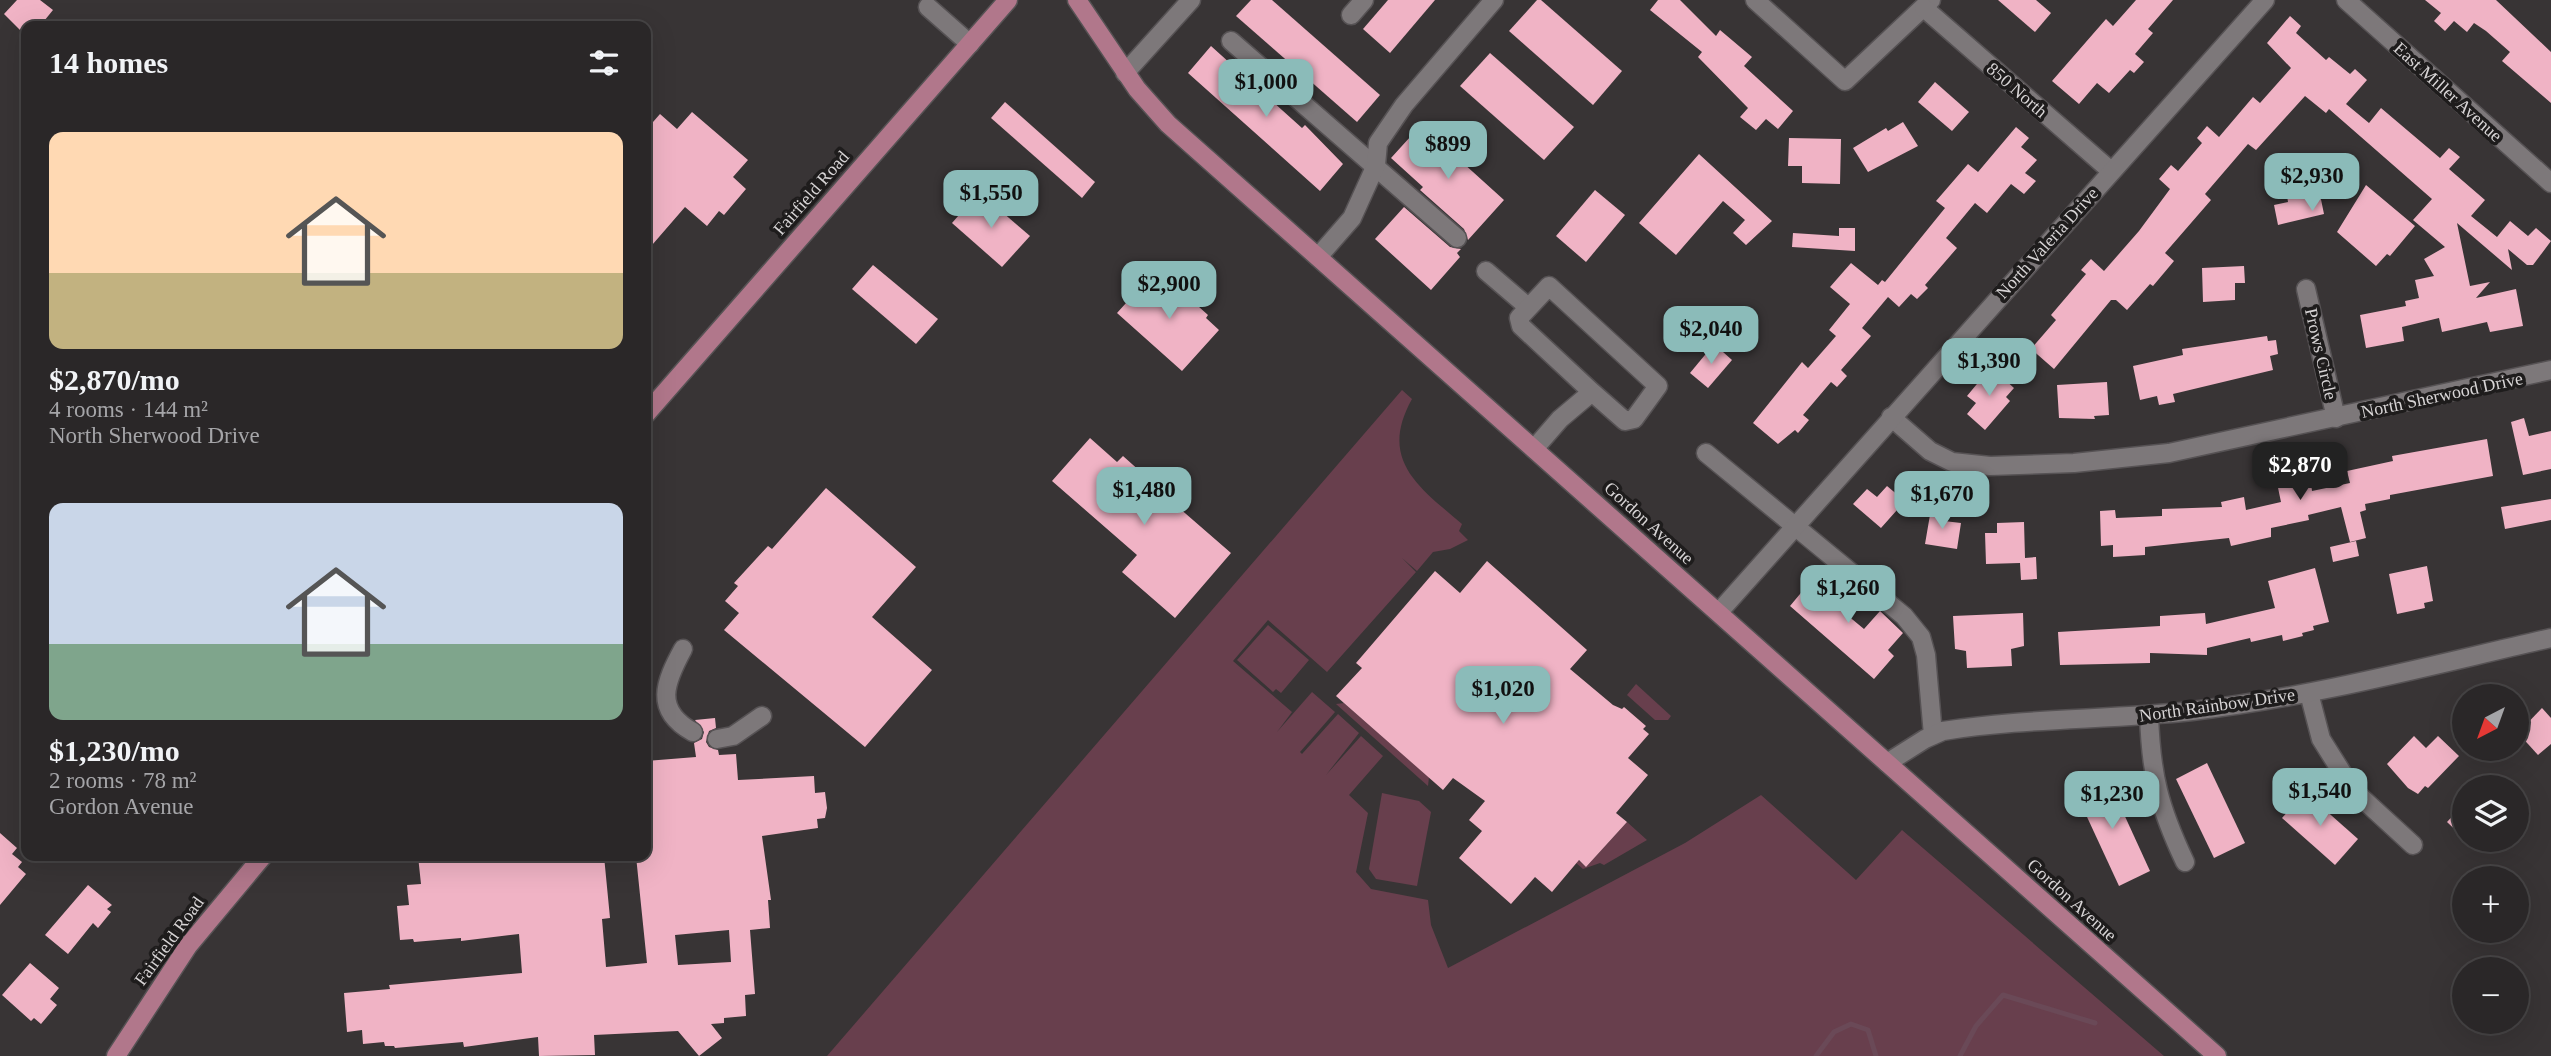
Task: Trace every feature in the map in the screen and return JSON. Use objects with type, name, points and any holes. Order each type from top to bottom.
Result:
[{"type":"main road","name":"Fairfield Road","points":[[651,409],[1008,0]]},
{"type":"main road","name":"Gordon Avenue","points":[[1077,0],[1125,73],[1161,117],[2217,1056]]},
{"type":"main road","name":"Fairfield Road","points":[[116,1056],[188,946],[259,861]]},
{"type":"street","points":[[1125,73],[1191,0]]},
{"type":"street","points":[[1351,15],[1364,0]]},
{"type":"street","points":[[1318,257],[1352,218],[1376,165],[1378,143],[1404,105],[1494,0]]},
{"type":"street","points":[[1755,0],[1845,81],[1927,4]]},
{"type":"street","name":"North Valeria Drive","points":[[1718,612],[2264,0]]},
{"type":"street","name":"East Miller Avenue","points":[[2346,0],[2551,183]]},
{"type":"street","points":[[927,2],[970,44]]},
{"type":"street","name":"850 North","points":[[1927,4],[2111,171]]},
{"type":"street","points":[[1231,41],[1457,237]]},
{"type":"street","points":[[1486,271],[1528,307]]},
{"type":"street","points":[[1549,286],[1658,386],[1634,419],[1625,421],[1592,392],[1521,326],[1519,318],[1549,286]]},
{"type":"street","name":"Prows Circle","points":[[2306,289],[2336,418]]},
{"type":"street","name":"North Sherwood Drive","points":[[1891,417],[1942,458],[1962,465],[1990,466],[2169,453],[2551,370]]},
{"type":"street","points":[[1534,449],[1560,419],[1592,392]]},
{"type":"street","points":[[1706,453],[1793,527],[1905,616],[1920,637],[1926,655],[1933,735]]},
{"type":"street","name":"North Rainbow Drive","points":[[1887,763],[1933,735],[1954,730],[2149,715],[2309,693],[2551,638]]},
{"type":"street","points":[[684,649],[670,673],[664,695],[671,711],[683,726],[694,732]]},
{"type":"street","points":[[2309,693],[2321,739],[2353,790],[2413,845]]},
{"type":"street","points":[[2149,715],[2151,767],[2163,816],[2185,862]]},
{"type":"street","points":[[717,739],[733,736],[762,716]]},
{"type":"shaded area","points":[[1402,390],[1412,399],[1399,439],[1408,470],[1431,497],[1462,524],[1459,531],[1468,540],[1450,549],[1433,552],[1417,571],[1402,558],[1416,572],[1327,672],[1268,620],[1233,661],[1292,712],[1277,732],[1312,692],[1335,712],[1300,752],[1302,754],[1338,714],[1359,733],[1326,775],[1361,736],[1383,756],[1349,795],[1368,813],[1356,872],[1371,889],[1428,900],[1431,925],[1448,968],[1685,843],[1761,795],[1856,880],[1902,830],[2164,1056],[827,1056]]},
{"type":"shaded area","points":[[1268,625],[1309,660],[1281,693],[1276,689],[1273,692],[1237,660]]},
{"type":"shaded area","points":[[1636,684],[1671,716],[1668,720],[1655,720],[1627,695]]},
{"type":"shaded area","points":[[1344,703],[1429,777],[1428,786],[1336,704]]},
{"type":"shaded area","points":[[1382,793],[1419,801],[1431,812],[1417,886],[1376,879],[1369,869]]},
{"type":"shaded area","points":[[1627,822],[1647,840],[1604,865],[1600,863],[1583,869],[1560,849],[1562,846],[1586,867]]},
{"type":"building","points":[[17,0],[40,0],[53,10],[44,21],[21,21],[21,31],[4,14]]},
{"type":"building","points":[[1251,0],[1272,0],[1380,95],[1357,122],[1236,16]]},
{"type":"building","points":[[1388,0],[1435,0],[1390,53],[1363,29]]},
{"type":"building","points":[[1537,0],[1541,0],[1622,71],[1593,105],[1509,31]]},
{"type":"building","points":[[1658,0],[1680,0],[1716,36],[1720,30],[1752,57],[1744,66],[1793,111],[1778,129],[1766,119],[1756,130],[1740,117],[1748,108],[1698,57],[1702,52],[1650,10]]},
{"type":"building","points":[[1998,0],[2036,0],[2051,13],[2035,32]]},
{"type":"building","points":[[2136,0],[2173,0],[2148,29],[2153,33],[2135,54],[2144,62],[2134,73],[2130,70],[2109,93],[2097,83],[2079,104],[2052,81],[2106,19],[2113,26]]},
{"type":"building","points":[[2425,0],[2496,0],[2551,52],[2551,103],[2502,61],[2510,52],[2486,31],[2474,23],[2467,32],[2454,21],[2445,31],[2434,21],[2441,13]]},
{"type":"building","points":[[2290,16],[2301,26],[2296,33],[2326,60],[2329,57],[2350,74],[2355,69],[2367,80],[2346,104],[2369,123],[2381,108],[2440,158],[2449,148],[2460,157],[2449,169],[2485,200],[2471,216],[2497,237],[2510,221],[2528,236],[2536,228],[2551,241],[2533,265],[2527,265],[2508,249],[2512,270],[2457,223],[2470,286],[2490,282],[2476,298],[2516,289],[2523,326],[2490,332],[2487,322],[2442,332],[2439,318],[2402,327],[2404,341],[2366,348],[2360,315],[2406,306],[2405,301],[2419,298],[2415,280],[2434,276],[2424,259],[2445,247],[2413,220],[2432,199],[2329,109],[2326,113],[2305,96],[2256,150],[2248,144],[2205,194],[2211,200],[2165,253],[2174,261],[2153,286],[2150,284],[2127,310],[2116,300],[2111,300],[2054,369],[2031,349],[2056,320],[2051,315],[2086,274],[2081,270],[2091,259],[2104,271],[2139,231],[2170,189],[2159,179],[2171,165],[2178,171],[2202,143],[2197,138],[2207,126],[2219,137],[2253,97],[2260,103],[2291,68],[2267,43]]},
{"type":"building","points":[[1211,46],[1302,128],[1305,125],[1343,164],[1320,191],[1188,73]]},
{"type":"building","points":[[1490,53],[1574,127],[1544,160],[1460,86]]},
{"type":"building","points":[[1935,82],[1969,112],[1952,131],[1918,102]]},
{"type":"building","points":[[1005,102],[1095,182],[1082,198],[991,118]]},
{"type":"building","points":[[692,112],[748,160],[733,177],[746,189],[724,215],[719,211],[707,226],[685,207],[651,246],[651,124],[660,114],[677,129]]},
{"type":"building","points":[[1903,122],[1918,146],[1868,172],[1853,148],[1886,128],[1888,131]]},
{"type":"building","points":[[1421,125],[1504,200],[1468,240],[1464,229],[1420,190],[1423,187],[1391,158]]},
{"type":"building","points":[[2016,127],[2029,138],[2021,147],[2037,160],[2025,173],[2036,181],[2024,194],[2011,184],[1987,213],[1975,203],[1946,238],[1957,248],[1925,285],[1928,288],[1917,299],[1911,294],[1899,307],[1888,297],[1862,328],[1871,336],[1841,370],[1847,376],[1837,387],[1831,382],[1803,415],[1809,420],[1798,433],[1795,430],[1778,444],[1753,423],[1802,362],[1808,368],[1836,336],[1829,330],[1850,304],[1830,287],[1851,263],[1878,285],[1882,280],[1885,282],[1945,208],[1936,201],[1968,164],[1978,172]]},
{"type":"building","points":[[1789,138],[1841,139],[1840,184],[1802,183],[1802,166],[1788,166]]},
{"type":"building","points":[[1699,154],[1772,221],[1746,245],[1733,233],[1745,220],[1723,201],[1676,255],[1639,223]]},
{"type":"building","points":[[2317,180],[2324,214],[2278,225],[2274,205],[2288,202],[2285,183]]},
{"type":"building","points":[[2366,185],[2415,226],[2390,256],[2387,254],[2376,266],[2337,232]]},
{"type":"building","points":[[1595,190],[1625,215],[1586,262],[1556,236]]},
{"type":"building","points":[[979,192],[1030,236],[1002,267],[952,223]]},
{"type":"building","points":[[1404,207],[1450,247],[1461,249],[1457,253],[1460,257],[1431,290],[1375,239]]},
{"type":"building","points":[[1839,228],[1855,228],[1855,251],[1792,247],[1793,233],[1839,236]]},
{"type":"building","points":[[873,265],[938,319],[916,344],[852,289]]},
{"type":"building","points":[[2244,266],[2245,283],[2235,283],[2235,300],[2203,302],[2202,268]]},
{"type":"building","points":[[1154,272],[1167,284],[1170,281],[1208,315],[1206,318],[1219,330],[1182,371],[1117,313]]},
{"type":"building","points":[[2267,336],[2268,341],[2276,340],[2278,354],[2270,356],[2273,370],[2173,394],[2175,402],[2159,405],[2157,396],[2140,400],[2133,366],[2183,355],[2182,349]]},
{"type":"building","points":[[1714,344],[1732,360],[1708,388],[1690,373]]},
{"type":"building","points":[[1991,367],[2014,388],[2006,397],[2010,401],[1985,430],[1967,414],[1976,403],[1967,396]]},
{"type":"building","points":[[2107,382],[2109,415],[2094,416],[2095,419],[2059,418],[2057,385]]},
{"type":"building","points":[[2524,418],[2529,436],[2551,431],[2551,469],[2523,475],[2511,422]]},
{"type":"building","points":[[1090,438],[1117,462],[1123,456],[1151,481],[1146,488],[1173,511],[1178,507],[1231,553],[1175,618],[1122,572],[1137,555],[1052,481]]},
{"type":"building","points":[[2487,439],[2493,476],[2390,495],[2390,499],[2365,504],[2366,510],[2360,512],[2366,538],[2350,542],[2341,507],[2308,515],[2309,520],[2271,528],[2271,537],[2231,546],[2229,538],[2145,547],[2145,555],[2113,557],[2113,545],[2101,546],[2100,511],[2115,510],[2116,518],[2162,516],[2162,509],[2222,507],[2221,502],[2244,497],[2246,510],[2281,502],[2277,483],[2294,479],[2296,487],[2311,483],[2312,491],[2350,483],[2347,471],[2393,461],[2392,456]]},
{"type":"building","points":[[1887,486],[1905,501],[1881,528],[1853,504],[1867,489],[1877,497]]},
{"type":"building","points":[[826,488],[916,567],[872,617],[932,670],[865,747],[724,630],[739,613],[725,601],[738,586],[734,583],[768,546],[772,549]]},
{"type":"building","points":[[2551,499],[2551,520],[2505,529],[2501,507]]},
{"type":"building","points":[[1931,509],[1945,511],[1944,521],[1961,523],[1957,549],[1925,544]]},
{"type":"building","points":[[2024,522],[2025,558],[2036,557],[2037,579],[2021,580],[2020,563],[1986,564],[1985,533],[1997,533],[1997,523]]},
{"type":"building","points":[[2356,541],[2359,556],[2333,562],[2330,547]]},
{"type":"building","points":[[1487,561],[1587,650],[1570,669],[1613,705],[1622,709],[1624,707],[1646,726],[1643,729],[1649,734],[1628,758],[1648,775],[1616,813],[1627,822],[1586,867],[1579,860],[1552,892],[1535,877],[1511,904],[1459,858],[1482,831],[1469,820],[1485,801],[1453,778],[1443,790],[1336,696],[1362,668],[1356,663],[1435,571],[1460,593]]},
{"type":"building","points":[[2427,566],[2433,601],[2424,603],[2425,608],[2397,614],[2389,574]]},
{"type":"building","points":[[2315,568],[2329,622],[2313,626],[2314,630],[2302,633],[2303,636],[2283,641],[2282,635],[2251,642],[2250,638],[2207,648],[2207,655],[2150,653],[2150,663],[2060,665],[2058,632],[2160,626],[2160,616],[2205,613],[2206,624],[2275,608],[2268,581]]},
{"type":"building","points":[[1832,571],[1857,592],[1841,610],[1864,629],[1880,611],[1903,633],[1888,650],[1894,656],[1874,679],[1790,606],[1810,582],[1817,589]]},
{"type":"building","points":[[2023,613],[2024,646],[2011,649],[2012,666],[1967,668],[1966,651],[1955,649],[1953,616]]},
{"type":"building","points":[[2542,708],[2551,718],[2551,744],[2538,755],[2529,745],[2529,722]]},
{"type":"building","points":[[715,718],[716,728],[709,731],[706,742],[709,747],[718,750],[719,755],[736,754],[738,780],[814,776],[815,793],[825,792],[827,808],[825,818],[817,819],[818,828],[762,836],[771,900],[768,900],[770,928],[750,930],[755,994],[745,995],[746,1016],[724,1018],[724,1023],[711,1024],[722,1038],[699,1056],[678,1031],[594,1035],[595,1055],[539,1056],[538,1037],[464,1047],[463,1042],[395,1048],[385,1046],[384,1042],[363,1044],[362,1030],[347,1032],[344,993],[390,989],[389,985],[522,973],[519,934],[461,941],[461,938],[414,942],[413,939],[400,940],[397,906],[409,905],[407,885],[421,884],[419,861],[604,861],[610,918],[602,919],[606,967],[647,963],[637,861],[651,861],[651,761],[696,757],[694,743],[702,739],[704,732],[695,720]],"holes":[[[729,930],[731,962],[678,965],[675,935]]]},
{"type":"building","points":[[2414,736],[2426,748],[2438,736],[2452,749],[2452,761],[2454,761],[2428,788],[2425,786],[2418,794],[2408,788],[2387,764]]},
{"type":"building","points":[[2207,763],[2245,843],[2214,858],[2176,779]]},
{"type":"building","points":[[2106,775],[2150,871],[2119,886],[2075,791]]},
{"type":"building","points":[[2305,792],[2358,839],[2335,865],[2282,818]]},
{"type":"building","points":[[0,833],[17,848],[12,854],[22,862],[18,867],[26,874],[0,905]]},
{"type":"building","points":[[88,885],[112,905],[107,909],[111,912],[98,928],[93,923],[68,954],[45,935]]},
{"type":"building","points":[[30,963],[59,988],[50,999],[57,1005],[41,1024],[34,1018],[31,1021],[2,995]]},
{"type":"waterway","points":[[1960,1056],[1976,1026],[2003,995],[2095,1023]]},
{"type":"waterway","points":[[1816,1056],[1834,1032],[1851,1024],[1868,1030],[1876,1056]]}]
